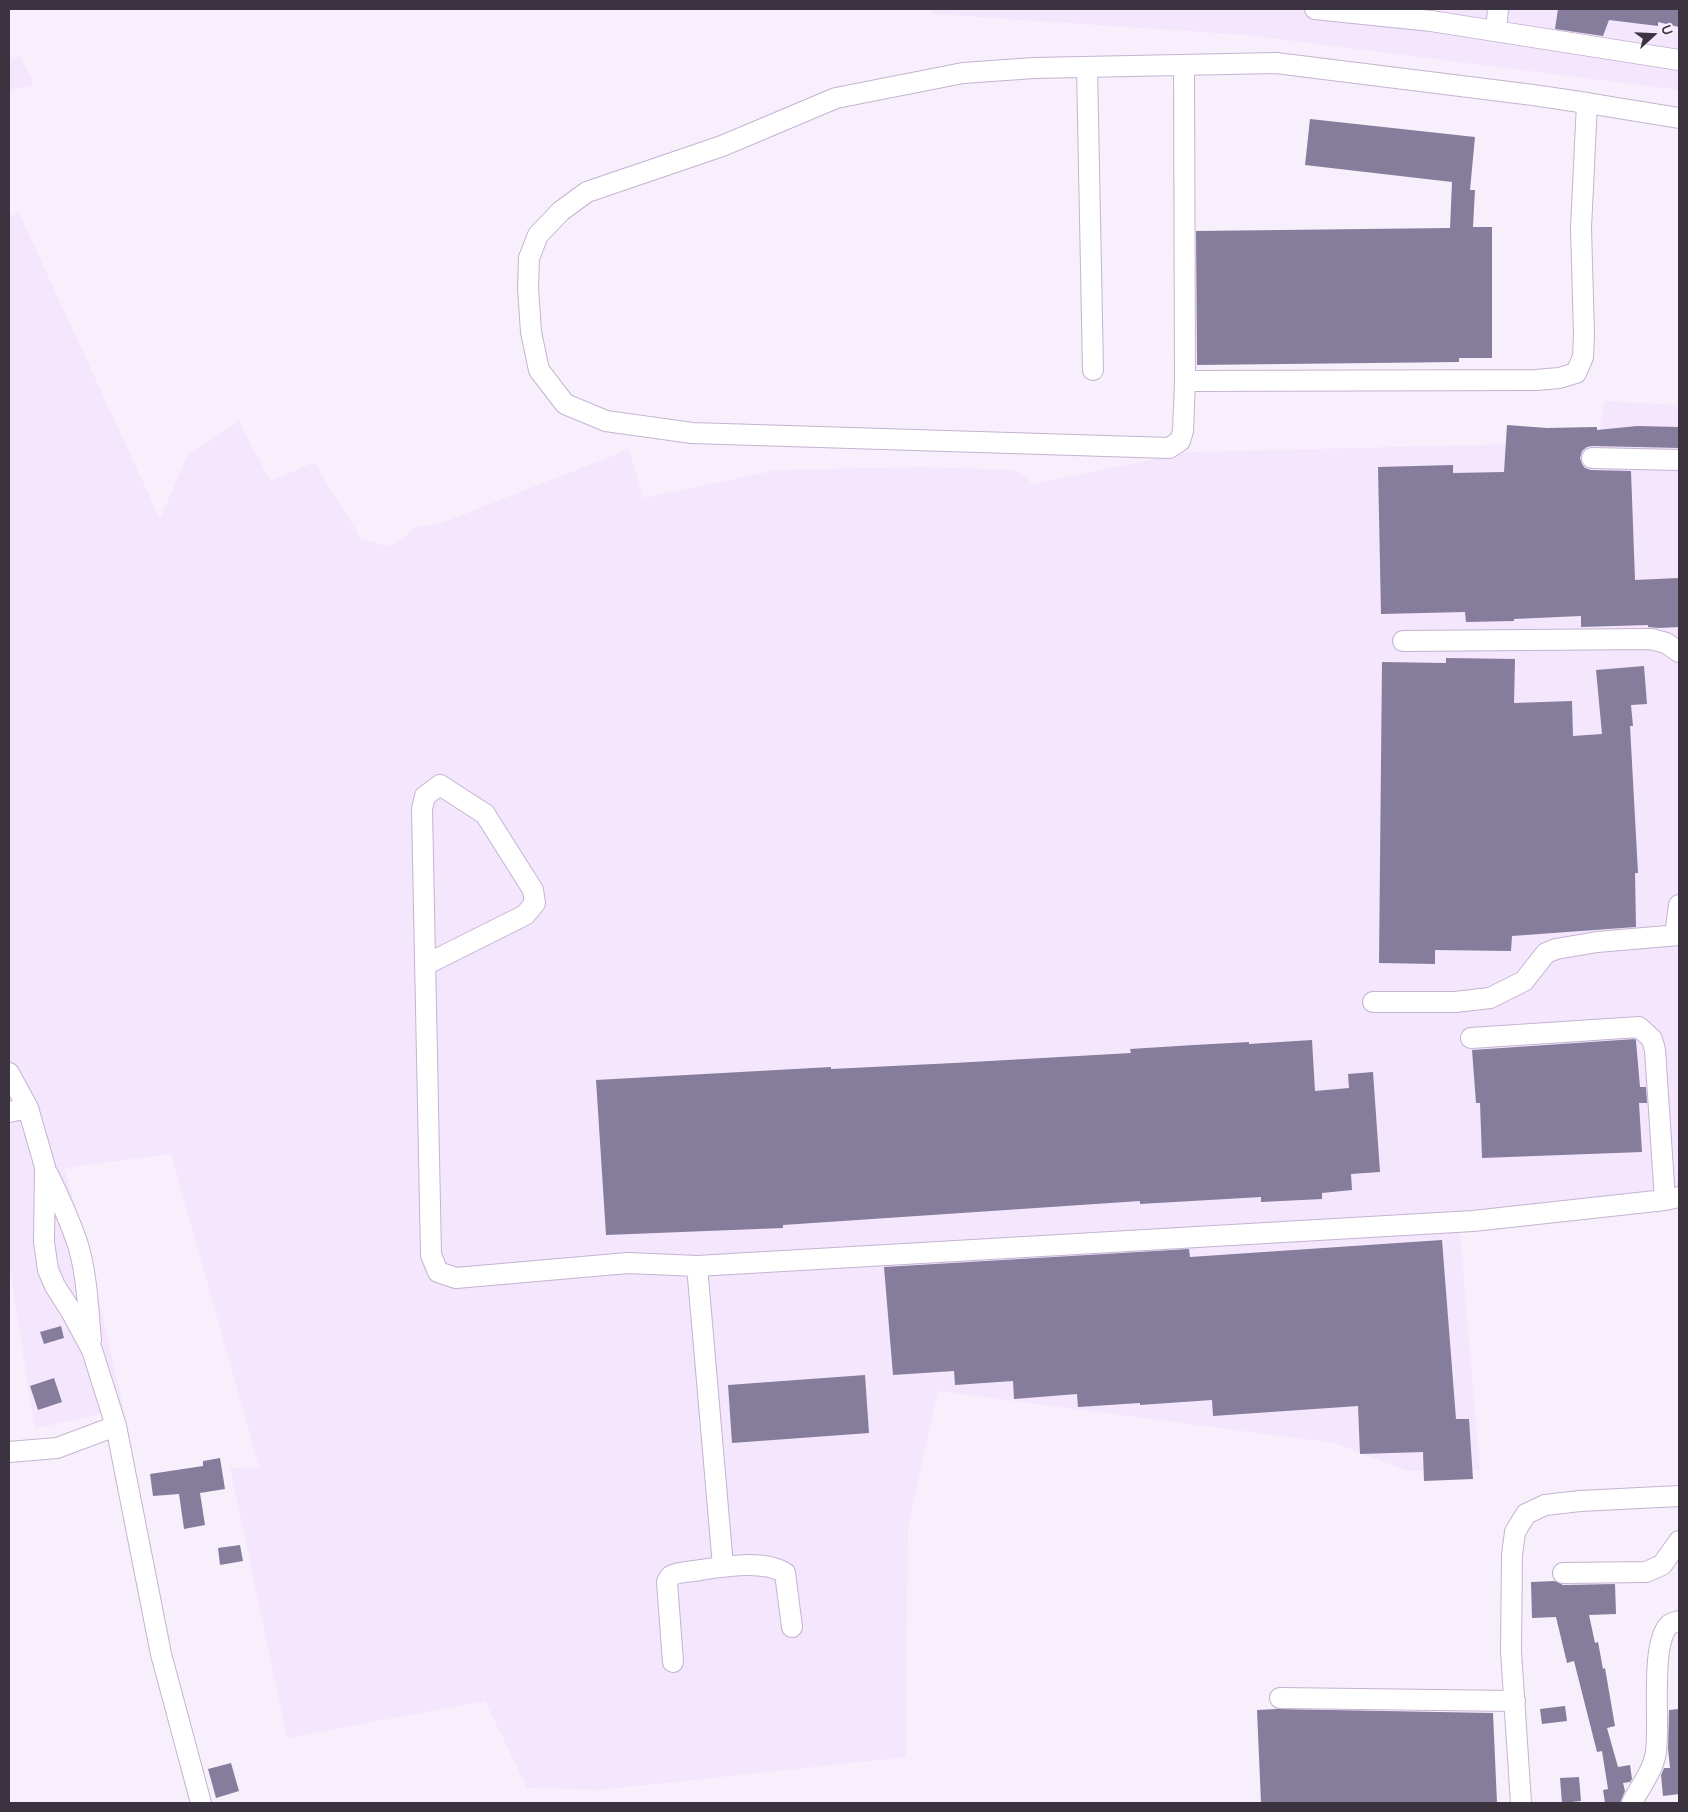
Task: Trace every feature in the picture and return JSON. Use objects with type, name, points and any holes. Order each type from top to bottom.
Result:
[{"type":"street","points":[[1315,9],[1431,21],[1679,60]]},
{"type":"street","points":[[1496,31],[1498,9]]},
{"type":"street","points":[[1184,65],[1185,381],[1183,431],[1180,441],[1169,448],[692,432],[606,421],[565,404],[539,370],[531,332],[528,288],[529,258],[538,235],[561,211],[587,192],[722,146],[836,98],[964,73],[1034,68],[1184,65],[1276,64],[1533,95],[1679,118]]},
{"type":"street","points":[[1087,67],[1093,370]]},
{"type":"street","points":[[1185,381],[1510,380],[1559,378],[1576,373],[1582,357],[1584,334],[1581,228],[1587,104]]},
{"type":"street","points":[[1592,458],[1679,460]]},
{"type":"street","points":[[1403,641],[1651,639],[1666,644],[1679,652]]},
{"type":"street","points":[[425,965],[525,915],[535,903],[533,890],[485,814],[440,784],[425,796],[422,809],[425,965],[431,1255],[438,1272],[456,1278],[628,1263],[697,1266],[1473,1221],[1672,1198],[1655,1050],[1652,1038],[1639,1027],[1470,1038]]},
{"type":"street","points":[[1373,1002],[1455,1002],[1490,998],[1524,981],[1546,953],[1556,949],[1597,942],[1677,935],[1679,906]]},
{"type":"street","points":[[9,1073],[28,1108],[45,1167],[62,1202],[78,1246],[87,1291],[92,1350]]},
{"type":"street","points":[[9,1112],[28,1108]]},
{"type":"street","points":[[45,1167],[44,1242],[48,1270],[55,1286],[92,1350],[116,1426],[161,1654],[201,1803]]},
{"type":"street","points":[[697,1266],[723,1566]]},
{"type":"street","points":[[9,1452],[57,1448],[116,1426]]},
{"type":"street","points":[[1521,1803],[1511,1651],[1512,1555],[1515,1532],[1526,1514],[1545,1505],[1580,1501],[1679,1496]]},
{"type":"street","points":[[1563,1573],[1646,1572],[1662,1565],[1679,1541]]},
{"type":"street","points":[[673,1662],[667,1582],[672,1576],[679,1573],[723,1566],[765,1566],[778,1569],[785,1573],[792,1627]]},
{"type":"street","points":[[1632,1803],[1648,1774],[1656,1751],[1659,1652],[1663,1634],[1670,1624],[1679,1621]]},
{"type":"street","points":[[1280,1698],[1515,1701]]},
{"type":"shaded area","points":[[932,9],[1679,9],[1679,90],[1246,35],[933,14]]},
{"type":"shaded area","points":[[21,57],[34,84],[9,92],[9,60]]},
{"type":"shaded area","points":[[19,213],[160,519],[187,456],[239,421],[270,481],[314,462],[361,538],[389,547],[417,527],[439,524],[629,449],[643,498],[777,470],[919,467],[1017,470],[1033,484],[1189,452],[1598,442],[1605,401],[1679,405],[1679,1198],[1459,1221],[1480,1470],[1408,1471],[1334,1443],[938,1391],[908,1527],[906,1757],[601,1790],[527,1788],[485,1701],[287,1738],[230,1468],[259,1467],[171,1154],[64,1168],[86,1241],[130,1438],[110,1448],[102,1413],[35,1429],[9,1266],[9,216]]},
{"type":"building","points":[[1558,9],[1679,9],[1679,27],[1658,22],[1658,26],[1609,20],[1603,36],[1555,29]]},
{"type":"building","points":[[1310,119],[1475,137],[1470,190],[1475,190],[1473,227],[1492,227],[1492,358],[1459,358],[1459,362],[1197,365],[1196,231],[1450,228],[1452,182],[1305,165]]},
{"type":"building","points":[[1507,425],[1547,428],[1597,427],[1597,430],[1637,426],[1679,427],[1679,448],[1592,446],[1582,451],[1580,458],[1585,468],[1591,470],[1631,471],[1635,580],[1678,578],[1679,627],[1658,628],[1648,627],[1648,625],[1581,627],[1581,616],[1514,619],[1514,621],[1466,622],[1465,612],[1381,614],[1378,467],[1453,465],[1453,473],[1504,472]]},
{"type":"building","points":[[1446,658],[1515,659],[1514,703],[1572,701],[1573,736],[1602,734],[1596,670],[1644,666],[1647,704],[1631,705],[1633,726],[1630,726],[1638,873],[1635,873],[1636,927],[1512,936],[1511,951],[1435,950],[1435,964],[1379,963],[1382,662],[1446,663]]},
{"type":"building","points":[[1635,1039],[1640,1087],[1646,1087],[1647,1103],[1639,1103],[1642,1152],[1482,1158],[1480,1103],[1476,1103],[1472,1050]]},
{"type":"building","points":[[1312,1040],[1315,1091],[1349,1088],[1348,1074],[1373,1072],[1380,1172],[1351,1174],[1352,1190],[1322,1193],[1322,1199],[1261,1202],[1261,1197],[1140,1204],[1140,1201],[783,1225],[783,1228],[606,1235],[596,1080],[831,1067],[831,1069],[954,1063],[1131,1053],[1130,1049]]},
{"type":"building","points":[[1442,1240],[1456,1419],[1469,1419],[1473,1479],[1424,1481],[1423,1452],[1360,1454],[1358,1406],[1213,1416],[1212,1400],[1078,1407],[1077,1394],[1014,1399],[1013,1381],[955,1385],[954,1371],[893,1375],[884,1267],[1189,1249],[1190,1257]]},
{"type":"building","points":[[61,1326],[64,1338],[44,1344],[40,1332]]},
{"type":"building","points":[[865,1375],[869,1433],[732,1443],[728,1385]]},
{"type":"building","points":[[54,1378],[62,1402],[38,1410],[30,1386]]},
{"type":"building","points":[[220,1458],[225,1489],[200,1493],[205,1525],[184,1529],[179,1494],[153,1496],[150,1474],[203,1466],[203,1461]]},
{"type":"building","points":[[240,1545],[243,1561],[220,1565],[218,1548]]},
{"type":"building","points":[[1555,1581],[1563,1585],[1615,1584],[1616,1614],[1589,1615],[1595,1643],[1598,1642],[1603,1669],[1605,1668],[1615,1726],[1607,1728],[1618,1767],[1630,1765],[1632,1779],[1630,1782],[1623,1783],[1625,1791],[1620,1803],[1605,1803],[1603,1790],[1608,1789],[1602,1751],[1597,1752],[1574,1661],[1567,1663],[1556,1617],[1532,1618],[1531,1582]]},
{"type":"building","points":[[1565,1706],[1567,1721],[1542,1724],[1540,1709]]},
{"type":"building","points":[[1679,1709],[1679,1794],[1663,1796],[1661,1775],[1664,1768],[1670,1768],[1668,1749],[1669,1710]]},
{"type":"building","points":[[1257,1710],[1493,1713],[1497,1803],[1261,1803]]},
{"type":"building","points":[[231,1763],[239,1791],[216,1798],[208,1769]]},
{"type":"building","points":[[1579,1777],[1581,1801],[1562,1803],[1560,1778]]}]
